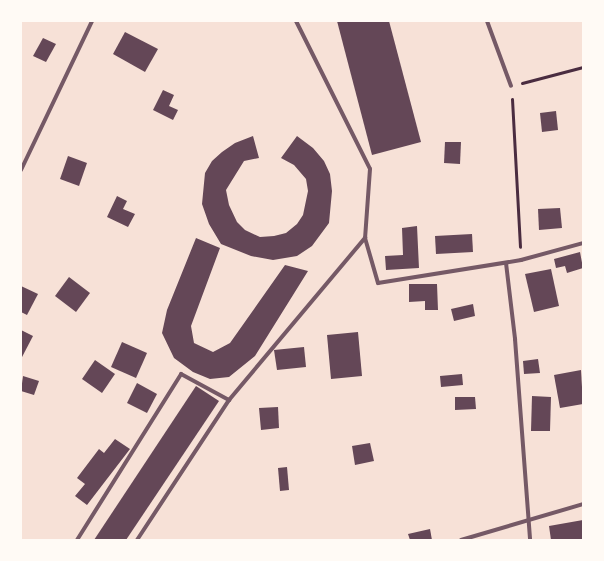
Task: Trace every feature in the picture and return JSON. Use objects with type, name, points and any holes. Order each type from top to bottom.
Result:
[{"type":"lane","points":[[21,170],[92,21]]},
{"type":"lane","points":[[296,21],[370,169],[365,238],[378,283],[506,263],[583,243]]},
{"type":"lane","points":[[487,21],[511,86]]},
{"type":"lane","points":[[137,540],[229,400],[365,238]]},
{"type":"lane","points":[[506,263],[515,339],[530,540]]},
{"type":"lane","points":[[77,540],[181,374],[229,400]]},
{"type":"lane","points":[[462,540],[583,504]]},
{"type":"path","points":[[521,260],[511,86],[583,67]]},
{"type":"building","points":[[337,21],[389,21],[421,142],[372,155]]},
{"type":"building","points":[[125,32],[158,49],[145,72],[113,54]]},
{"type":"building","points":[[43,38],[56,44],[46,62],[33,56]]},
{"type":"building","points":[[163,90],[174,95],[169,106],[178,110],[173,120],[153,110]]},
{"type":"building","points":[[556,111],[558,130],[542,132],[540,113]]},
{"type":"building","points":[[253,136],[259,158],[244,161],[226,190],[229,205],[237,222],[245,230],[260,237],[286,233],[297,224],[303,215],[308,191],[306,179],[294,165],[281,158],[297,136],[313,148],[324,161],[330,174],[332,191],[329,223],[312,246],[297,256],[273,260],[251,256],[221,244],[209,224],[202,204],[205,173],[212,161],[222,152],[235,143]]},
{"type":"building","points":[[445,142],[461,142],[460,164],[444,163]]},
{"type":"building","points":[[68,156],[87,163],[79,186],[60,179]]},
{"type":"building","points":[[117,196],[127,201],[123,209],[135,214],[128,227],[107,217]]},
{"type":"building","points":[[560,208],[562,228],[539,230],[538,209]]},
{"type":"building","points":[[417,226],[419,268],[386,270],[385,256],[403,255],[402,228]]},
{"type":"building","points":[[472,234],[473,252],[436,254],[435,236]]},
{"type":"building","points":[[196,238],[220,248],[191,326],[194,343],[213,352],[230,343],[285,265],[308,271],[255,356],[229,377],[210,379],[193,372],[174,358],[162,333],[167,310]]},
{"type":"building","points":[[580,252],[583,268],[567,273],[565,266],[556,268],[554,259]]},
{"type":"building","points":[[551,269],[559,306],[534,312],[525,274]]},
{"type":"building","points":[[69,277],[90,293],[76,312],[55,296]]},
{"type":"building","points":[[409,284],[437,284],[438,310],[425,310],[425,301],[409,302]]},
{"type":"building","points":[[21,286],[38,294],[27,315],[21,312]]},
{"type":"building","points":[[473,304],[475,316],[454,321],[451,309]]},
{"type":"building","points":[[21,330],[33,336],[21,359]]},
{"type":"building","points":[[358,332],[362,376],[331,379],[327,335]]},
{"type":"building","points":[[122,342],[147,353],[136,378],[111,367]]},
{"type":"building","points":[[304,347],[306,367],[277,370],[274,350]]},
{"type":"building","points":[[538,359],[540,373],[524,374],[523,361]]},
{"type":"building","points":[[95,360],[115,374],[102,393],[82,379]]},
{"type":"building","points":[[581,370],[583,404],[560,408],[554,375]]},
{"type":"building","points":[[462,374],[463,385],[441,387],[440,376]]},
{"type":"building","points":[[23,376],[39,381],[34,395],[21,391]]},
{"type":"building","points":[[137,383],[157,394],[147,413],[127,403]]},
{"type":"building","points":[[196,386],[219,401],[126,540],[94,540]]},
{"type":"building","points":[[532,396],[551,397],[550,431],[531,431]]},
{"type":"building","points":[[455,397],[475,397],[476,409],[455,410]]},
{"type":"building","points":[[278,407],[279,428],[261,430],[259,408]]},
{"type":"building","points":[[115,439],[130,449],[87,505],[75,496],[85,484],[77,478],[99,449],[104,453]]},
{"type":"building","points":[[370,443],[374,461],[355,465],[352,446]]},
{"type":"building","points":[[287,467],[289,490],[280,491],[278,468]]},
{"type":"building","points":[[583,520],[583,540],[551,540],[549,526]]},
{"type":"building","points":[[430,529],[432,540],[410,540],[408,534]]}]
